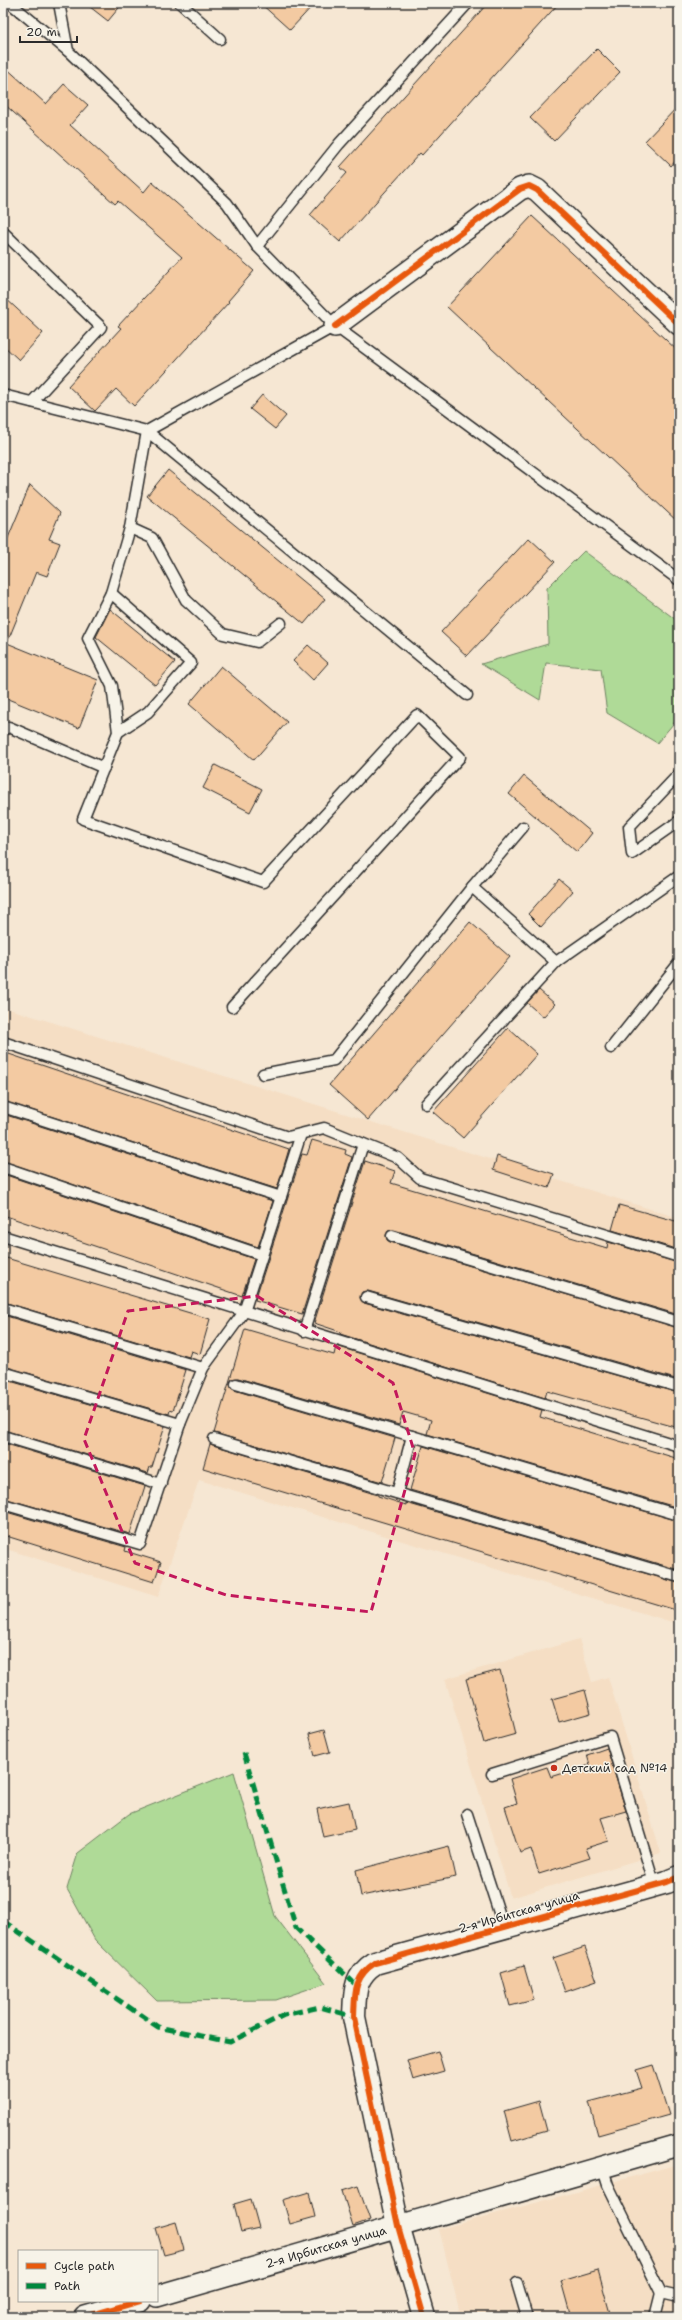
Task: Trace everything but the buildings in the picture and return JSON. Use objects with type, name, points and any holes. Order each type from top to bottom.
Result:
[{"type":"street","points":[[335,326],[520,189],[529,186],[537,190],[679,324]]},
{"type":"street","name":"2-я Ирбитская улица","points":[[398,2226],[354,2017],[356,1985],[365,1970],[375,1963],[654,1886],[679,1877]]},
{"type":"street","name":"2-я Ирбитская улица","points":[[158,2296],[602,2166],[679,2145]]},
{"type":"street","points":[[398,2226],[424,2317]]},
{"type":"street","points":[[85,2317],[137,2302]]},
{"type":"lane","points":[[10,3],[68,51],[227,203],[256,246],[335,326],[679,580]]},
{"type":"lane","points":[[59,3],[68,51]]},
{"type":"lane","points":[[180,3],[220,39]]},
{"type":"lane","points":[[256,246],[339,144],[468,3]]},
{"type":"lane","points":[[3,232],[101,327],[32,402]]},
{"type":"lane","points":[[147,431],[335,326]]},
{"type":"lane","points":[[3,395],[147,431],[467,695]]},
{"type":"lane","points":[[147,431],[130,528],[110,593],[88,638],[112,686],[118,732],[83,819],[264,882],[417,715],[460,757],[232,1007]]},
{"type":"lane","points":[[130,528],[152,538],[186,600],[223,634],[257,642],[281,623]]},
{"type":"lane","points":[[110,593],[191,663],[148,712],[118,732]]},
{"type":"lane","points":[[3,730],[9,727],[104,768]]},
{"type":"lane","points":[[679,774],[629,827],[632,854],[679,821]]},
{"type":"lane","points":[[263,1074],[334,1060],[472,887],[523,827]]},
{"type":"lane","points":[[426,1104],[556,962],[679,876]]},
{"type":"lane","points":[[472,887],[556,962]]},
{"type":"lane","points":[[611,1048],[679,963]]},
{"type":"lane","points":[[3,1042],[288,1137],[324,1128],[398,1158],[420,1178],[679,1257]]},
{"type":"lane","points":[[3,1107],[281,1197]]},
{"type":"lane","points":[[3,1504],[140,1544],[180,1424],[203,1368],[244,1312],[301,1134]]},
{"type":"lane","points":[[304,1330],[363,1144]]},
{"type":"lane","points":[[3,1167],[262,1255]]},
{"type":"lane","points":[[3,1236],[679,1446]]},
{"type":"lane","points":[[392,1236],[679,1322]]},
{"type":"lane","points":[[366,1296],[679,1387]]},
{"type":"lane","points":[[3,1308],[203,1368]]},
{"type":"lane","points":[[3,1372],[180,1424]]},
{"type":"lane","points":[[236,1384],[679,1515]]},
{"type":"lane","points":[[3,1436],[161,1484]]},
{"type":"lane","points":[[397,1493],[412,1436]]},
{"type":"lane","points":[[214,1439],[679,1577]]},
{"type":"lane","points":[[492,1774],[610,1737],[654,1886]]},
{"type":"lane","points":[[467,1814],[504,1928]]},
{"type":"lane","points":[[602,2166],[608,2185],[661,2294],[655,2317]]},
{"type":"lane","points":[[517,2283],[527,2317]]},
{"type":"lane","points":[[661,2294],[679,2297]]},
{"type":"highlighted area","points":[[257,1296],[393,1383],[415,1454],[371,1612],[226,1595],[135,1563],[84,1439],[128,1311]]},
{"type":"shaded area","points":[[3,1007],[679,1218],[679,1624],[199,1480],[158,1597],[3,1548]]},
{"type":"shaded area","name":"Детский сад №14","points":[[579,1639],[592,1682],[608,1677],[661,1853],[511,1898],[445,1679]]},
{"type":"shaded area","points":[[679,2164],[679,2317],[461,2317],[439,2229]]},
{"type":"green space","points":[[584,551],[679,622],[679,717],[657,743],[607,713],[601,669],[546,663],[540,700],[481,664],[548,644],[547,588]]},
{"type":"green space","points":[[234,1772],[275,1916],[326,1983],[276,2000],[157,2001],[95,1940],[67,1889],[78,1853],[129,1814]]},
{"type":"marked path","points":[[244,1753],[296,1928],[356,1985]]},
{"type":"marked path","points":[[3,1921],[158,2027],[230,2042],[284,2015],[320,2007],[354,2017]]},
{"type":"cycle path","points":[[335,326],[520,189],[529,186],[537,190],[679,324]]},
{"type":"cycle path","points":[[424,2317],[398,2226],[354,2017],[355,1993],[359,1980],[368,1968],[375,1963],[667,1882],[679,1877]]},
{"type":"cycle path","points":[[85,2317],[137,2302]]},
{"type":"place","name":"Детский сад №14","points":[[554,1768]]}]
